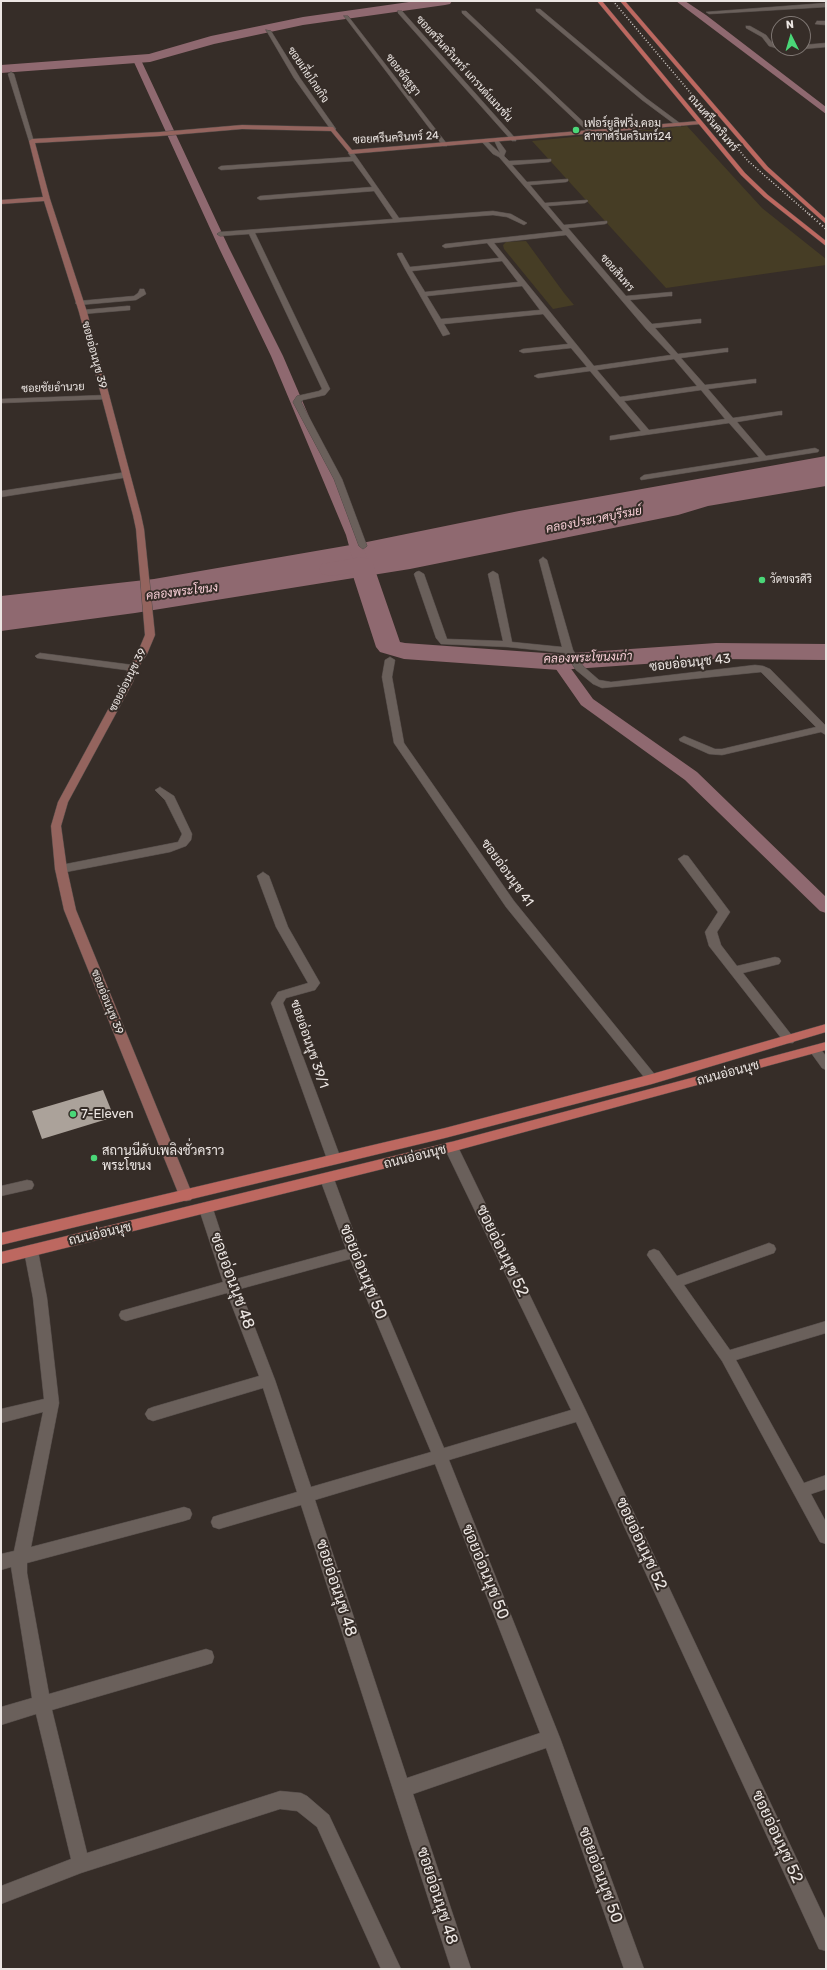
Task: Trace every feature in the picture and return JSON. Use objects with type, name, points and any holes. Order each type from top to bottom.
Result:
[{"type":"main road","name":"ถนนศรีนครินทร์","points":[[599,1],[743,174],[766,196],[826,244]]},
{"type":"main road","name":"ถนนศรีนครินทร์","points":[[622,1],[766,168],[826,222]]},
{"type":"main road","name":"ถนนอ่อนนุช","points":[[1,1239],[186,1196],[445,1132],[652,1079],[826,1028]]},
{"type":"main road","points":[[804,1035],[820,1048]]},
{"type":"main road","name":"ถนนอ่อนนุช","points":[[1,1258],[206,1209],[452,1147],[820,1048]]},
{"type":"main road","points":[[445,1132],[452,1147]]},
{"type":"main road","points":[[327,1179],[334,1160]]},
{"type":"main road","points":[[200,1192],[206,1209]]},
{"type":"main road","points":[[186,1196],[192,1212]]},
{"type":"main road","points":[[27,1233],[31,1251]]},
{"type":"street","points":[[709,12],[826,5]]},
{"type":"street","points":[[538,10],[644,99],[679,125]]},
{"type":"street","name":"ซอยศรีนครินทร์ แกรนด์แมนชั่น","points":[[400,12],[514,140]]},
{"type":"street","points":[[464,12],[592,133]]},
{"type":"street","name":"ซอยชัลฐฐา","points":[[346,17],[445,145]]},
{"type":"street","points":[[817,23],[826,23]]},
{"type":"street","points":[[748,27],[764,36],[771,45]]},
{"type":"street","name":"ซอยเกี่ยโกยกิจ","points":[[268,31],[297,78],[333,129]]},
{"type":"street","points":[[811,47],[826,46]]},
{"type":"street","name":"ซอยอ่อนนุช 39","points":[[11,74],[32,141],[46,199],[83,312],[140,529],[143,574],[150,635],[142,654],[133,668],[128,682],[63,802],[56,826],[61,870],[70,910],[186,1196]]},
{"type":"street","name":"ซอยศรีนครินทร์ 24","points":[[333,129],[350,152],[514,140],[699,123]]},
{"type":"street","points":[[32,141],[242,128],[333,129]]},
{"type":"street","points":[[496,141],[504,152],[501,156]]},
{"type":"street","name":"ซอยสินทร","points":[[485,142],[495,153],[501,156],[508,163],[764,458]]},
{"type":"street","points":[[350,152],[398,221]]},
{"type":"street","points":[[221,168],[355,159]]},
{"type":"street","points":[[508,163],[549,160]]},
{"type":"street","points":[[525,184],[566,180]]},
{"type":"street","points":[[260,198],[376,189]]},
{"type":"street","points":[[1,202],[46,199]]},
{"type":"street","points":[[543,205],[585,201]]},
{"type":"street","points":[[220,234],[503,214],[517,218],[524,223]]},
{"type":"street","points":[[445,246],[565,230],[605,222]]},
{"type":"street","points":[[251,232],[326,389],[322,393],[300,398],[297,402],[338,479],[363,546]]},
{"type":"street","points":[[489,241],[547,311],[573,346],[594,368],[646,432]]},
{"type":"street","points":[[400,254],[446,334]]},
{"type":"street","points":[[408,270],[504,259]]},
{"type":"street","points":[[422,294],[524,284]]},
{"type":"street","points":[[79,303],[136,298],[142,294],[142,290]]},
{"type":"street","points":[[624,298],[669,294]]},
{"type":"street","points":[[83,312],[127,308]]},
{"type":"street","points":[[438,322],[547,311]]},
{"type":"street","points":[[649,327],[698,321]]},
{"type":"street","points":[[523,352],[573,346]]},
{"type":"street","points":[[538,376],[725,350]]},
{"type":"street","points":[[619,399],[753,381]]},
{"type":"street","name":"ซอยชัยอำนวย","points":[[1,401],[106,397]]},
{"type":"street","points":[[613,438],[779,413]]},
{"type":"street","points":[[644,478],[815,450]]},
{"type":"street","points":[[1,494],[126,475]]},
{"type":"street","name":"ซอยอ่อนนุช 43","points":[[543,560],[570,654],[579,668],[602,685],[763,669],[767,671],[824,731]]},
{"type":"street","points":[[419,574],[441,638],[444,642],[508,644],[570,654]]},
{"type":"street","points":[[493,574],[508,644]]},
{"type":"street","points":[[40,656],[133,668]]},
{"type":"street","name":"ซอยอ่อนนุช 41","points":[[390,660],[387,677],[399,744],[510,904],[652,1079]]},
{"type":"street","points":[[684,739],[713,752],[722,752],[824,731]]},
{"type":"street","points":[[61,870],[170,848],[182,844],[186,840],[187,834],[170,798],[160,790]]},
{"type":"street","points":[[684,859],[724,912],[723,916],[711,932],[715,946],[789,1040]]},
{"type":"street","name":"ซอยอ่อนนุช 39/1","points":[[263,876],[282,927],[314,983],[311,987],[282,995],[278,999],[277,1003],[334,1160]]},
{"type":"street","points":[[735,971],[775,961]]},
{"type":"street","points":[[820,1048],[826,1065]]},
{"type":"street","name":"ซอยอ่อนนุช 52","points":[[452,1147],[580,1414],[826,1942]]},
{"type":"street","name":"ซอยอ่อนนุช 50","points":[[327,1179],[354,1252],[440,1456],[551,1738],[634,1969]]},
{"type":"street","points":[[1,1191],[27,1185]]},
{"type":"street","name":"ซอยอ่อนนุช 48","points":[[206,1209],[231,1285],[268,1380],[461,1969]]},
{"type":"street","points":[[674,1283],[769,1249]]},
{"type":"street","points":[[31,1251],[40,1298],[52,1403],[18,1573],[42,1704],[82,1864]]},
{"type":"street","points":[[126,1315],[354,1252]]},
{"type":"street","points":[[654,1255],[727,1357],[826,1537]]},
{"type":"street","points":[[727,1357],[826,1327]]},
{"type":"street","points":[[153,1414],[268,1380]]},
{"type":"street","points":[[1,1416],[52,1403]]},
{"type":"street","points":[[219,1522],[580,1414]]},
{"type":"street","points":[[801,1491],[826,1482]]},
{"type":"street","points":[[1,1562],[184,1514]]},
{"type":"street","points":[[1,1716],[206,1657]]},
{"type":"street","points":[[402,1789],[551,1738]]},
{"type":"street","points":[[1,1895],[82,1864],[280,1800],[302,1802],[323,1821],[391,1969]]},
{"type":"shaded area","points":[[687,126],[762,208],[826,259],[826,265],[666,288],[532,141]]},
{"type":"shaded area","points":[[526,241],[574,305],[553,309],[504,249],[503,245],[506,242]]},
{"type":"water","points":[[826,456],[826,486],[708,506],[678,515],[410,569],[135,613],[1,631],[1,596],[154,579],[362,543],[519,511]]},
{"type":"building","name":"7-Eleven","points":[[103,1090],[114,1117],[42,1139],[32,1111]]},
{"type":"waterway","points":[[1,69],[150,58],[211,40],[303,21],[445,1]]},
{"type":"waterway","points":[[680,1],[826,111]]},
{"type":"waterway","points":[[137,60],[224,248],[277,356],[353,535],[361,564],[365,563]]},
{"type":"waterway","name":"คลองพระโขนงเก่า","points":[[331,569],[361,564],[389,647],[404,651],[559,662],[716,651],[826,652]]},
{"type":"waterway","points":[[559,662],[587,702],[691,776],[826,907]]},
{"type":"railway","points":[[613,1],[748,161],[810,215]]},
{"type":"railway","points":[[809,214],[826,229]]},
{"type":"place","name":"เฟอร์ยูลิฟวิ่ง.คอม สาขาศรีนครินทร์24","points":[[576,130]]},
{"type":"place","name":"วัดขจรศิริ","points":[[762,580]]},
{"type":"place","name":"7-Eleven","points":[[73,1114]]},
{"type":"place","name":"สถานนีดับเพลิงชั่วคราว พระโขนง","points":[[94,1158]]},
{"type":"water label","name":"คลองประเวศบุรีรมย์","points":[[594,520]]},
{"type":"water label","name":"คลองพระโขนง","points":[[182,592]]}]
